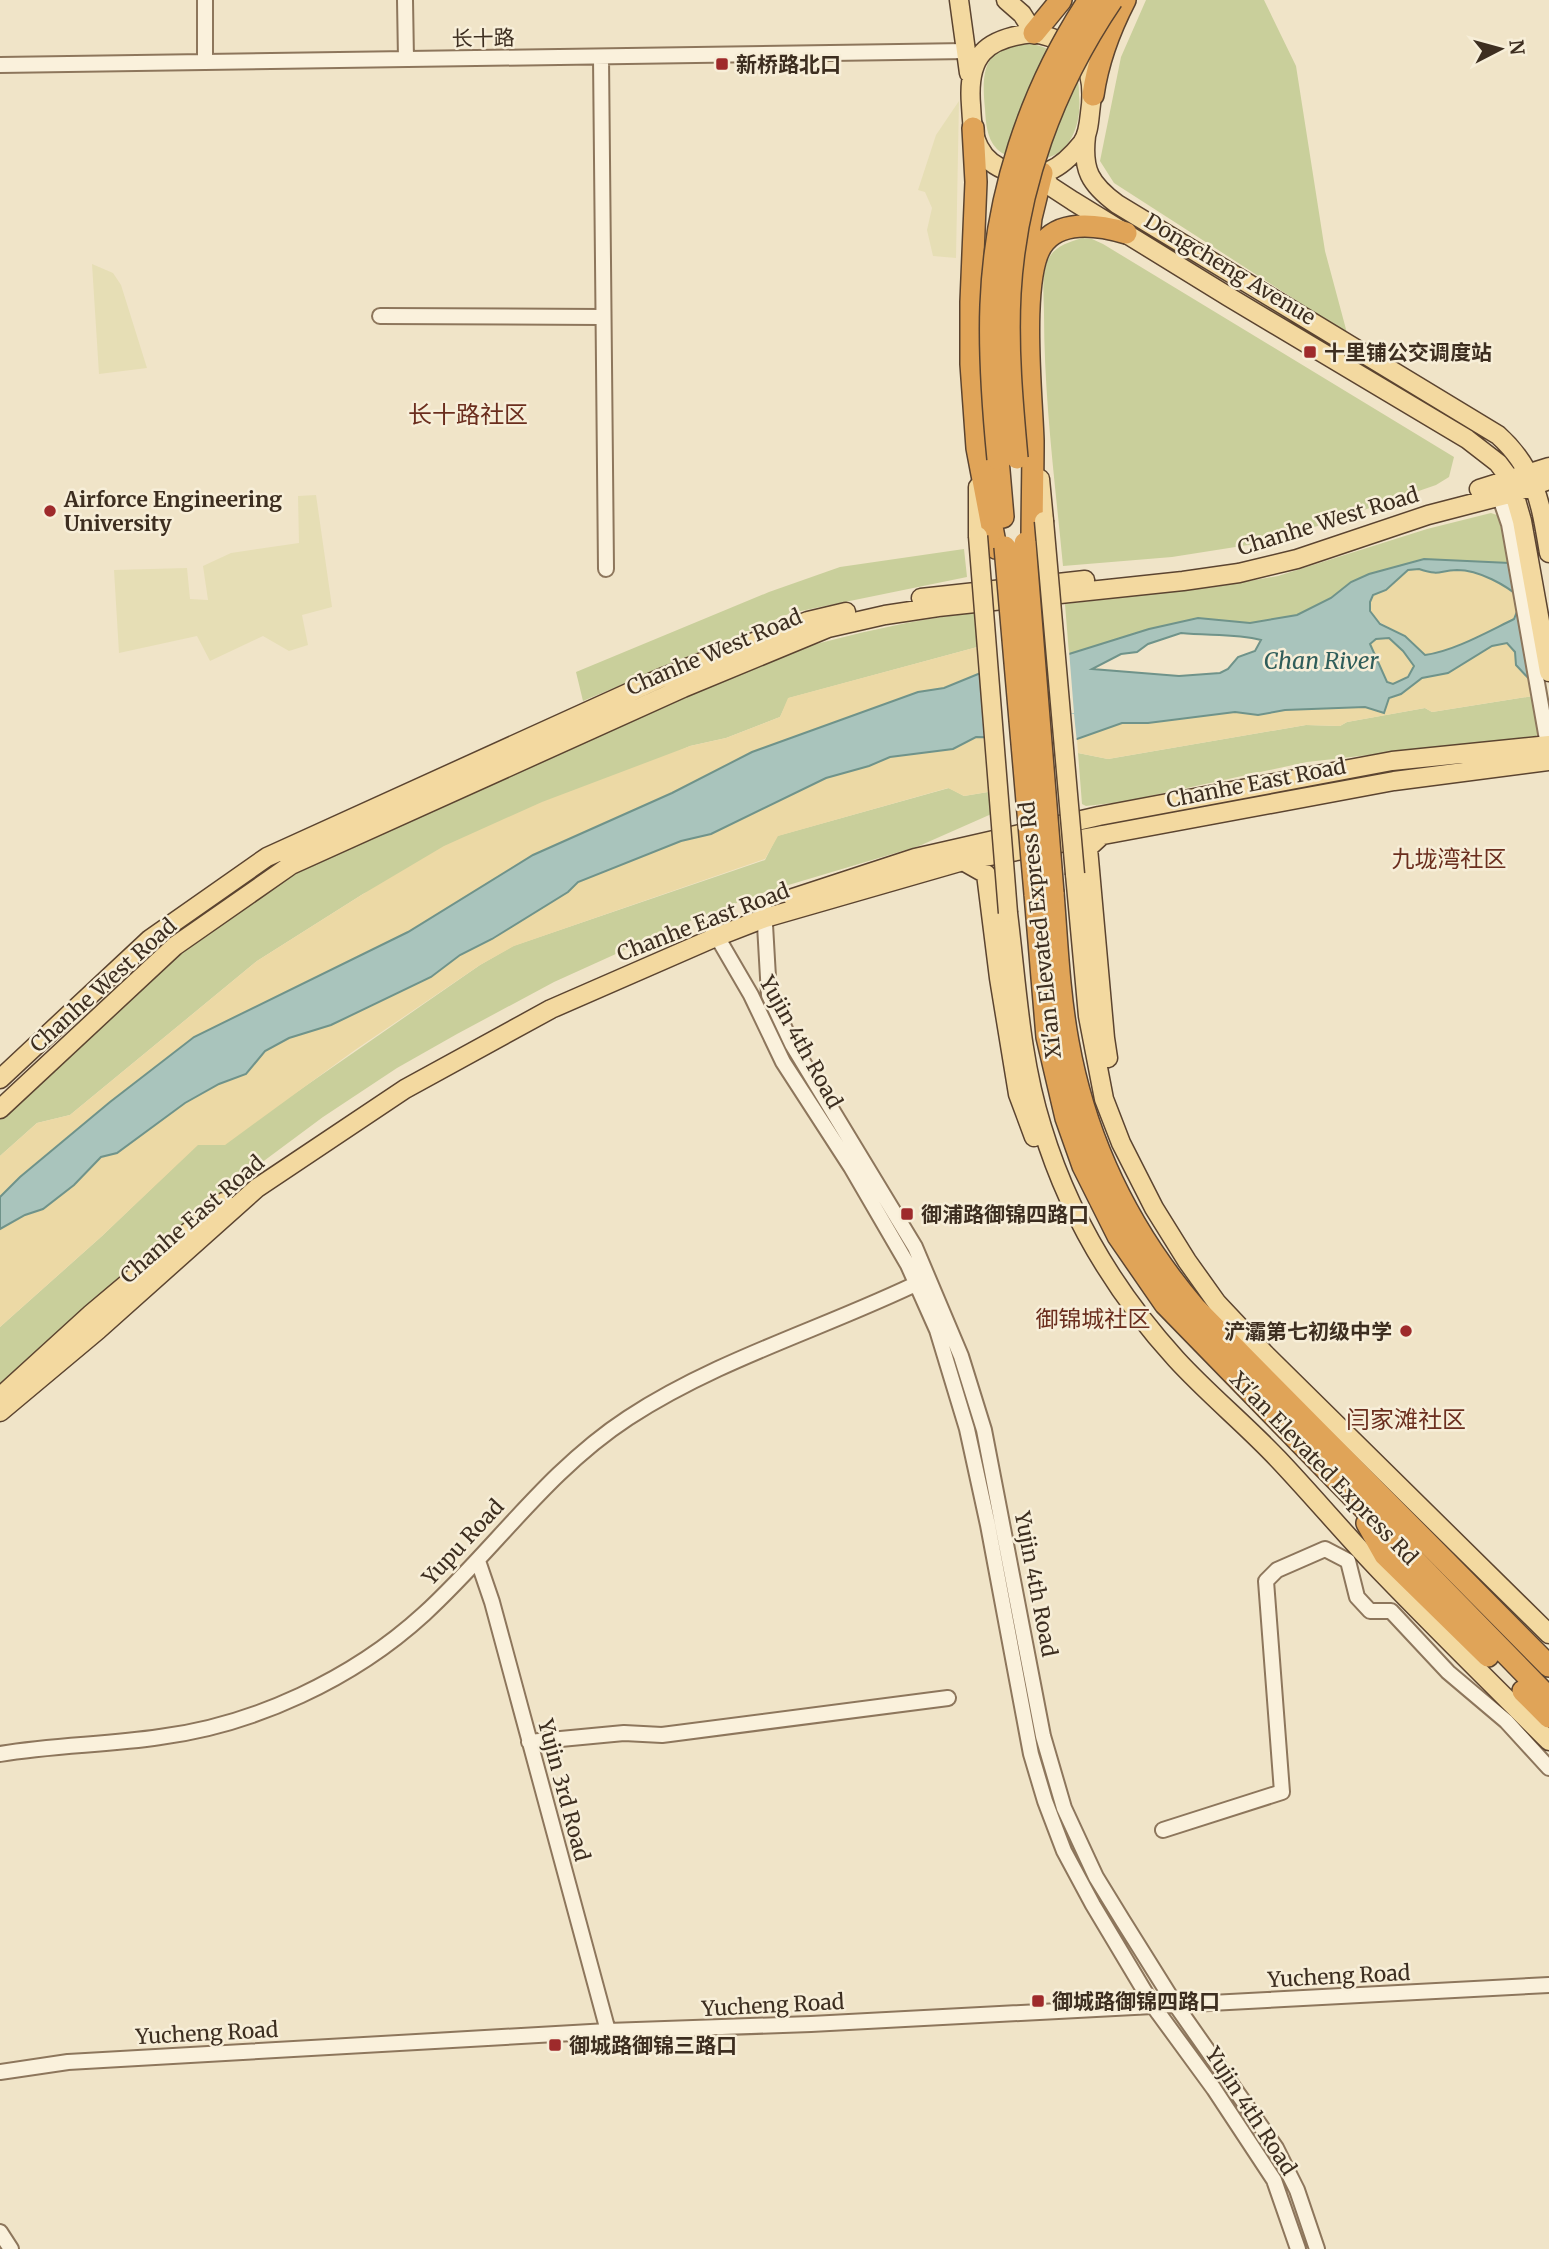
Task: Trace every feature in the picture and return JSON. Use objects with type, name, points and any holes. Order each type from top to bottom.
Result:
[{"type":"highway","points":[[1034,33],[1061,0]]},
{"type":"highway","name":"Xi'an Elevated Express Rd","points":[[1089,0],[1059,51],[1035,101],[1015,158],[1000,219],[993,267],[990,325],[1008,459],[1014,545],[1013,624],[1044,893],[1077,1084],[1096,1142],[1127,1212],[1165,1272],[1196,1309],[1549,1666]]},
{"type":"highway","name":"Xi'an Elevated Express Rd","points":[[1008,459],[1011,378],[1009,321],[1019,222],[1033,162],[1047,122],[1085,42],[1112,0]]},
{"type":"highway","points":[[1093,95],[1100,57],[1125,0]]},
{"type":"highway","points":[[972,128],[976,182],[971,333],[977,448],[1014,545]]},
{"type":"highway","points":[[1014,545],[1033,439],[1023,294],[1031,218],[1042,173]]},
{"type":"highway","points":[[1028,374],[1033,272],[1035,258],[1044,242],[1054,234],[1079,227],[1102,226],[1126,233]]},
{"type":"highway","name":"Xi'an Elevated Express Rd","points":[[1014,545],[1033,635],[1047,1037],[1066,1118],[1083,1166],[1118,1236],[1165,1304],[1549,1698]]},
{"type":"highway","points":[[1350,1494],[1385,1555],[1549,1717]]},
{"type":"highway","points":[[1435,1553],[1464,1567],[1549,1652]]},
{"type":"main road","points":[[960,0],[967,51],[972,128],[979,147],[994,164],[1007,171],[1042,173],[1060,164],[1086,136],[1093,95],[1090,73],[1086,62],[1058,40],[1034,33],[1009,37],[985,48],[973,67],[970,85]]},
{"type":"main road","points":[[1006,0],[1022,14],[1034,33]]},
{"type":"main road","name":"Dongcheng Avenue","points":[[1086,136],[1084,152],[1087,170],[1100,190],[1116,204],[1498,435],[1521,458],[1537,480],[1549,553]]},
{"type":"main road","name":"Dongcheng Avenue","points":[[1042,173],[1050,186],[1228,297],[1467,439],[1498,463],[1516,523],[1549,672]]},
{"type":"main road","points":[[1033,439],[1045,521],[1088,1016],[1104,1099],[1121,1143],[1154,1208],[1217,1303],[1549,1634]]},
{"type":"main road","points":[[977,448],[978,536],[1016,1000],[1029,1076],[1042,1128],[1068,1192],[1099,1259],[1141,1319],[1177,1361],[1276,1457],[1386,1577],[1549,1741]]},
{"type":"main road","name":"Chanhe West Road","points":[[0,1109],[175,946],[291,865],[695,683],[828,628],[857,621],[938,607],[1239,573],[1308,555],[1537,480],[1549,467]]},
{"type":"main road","name":"Chanhe West Road","points":[[0,1079],[150,939],[267,856],[673,674],[820,618],[880,604],[952,593],[1195,568],[1248,559],[1318,541],[1392,515],[1507,489]]},
{"type":"main road","name":"Chanhe East Road","points":[[765,913],[963,862],[1394,781],[1549,756]]},
{"type":"main road","name":"Chanhe East Road","points":[[0,1397],[91,1314],[252,1179],[403,1079],[549,998],[714,932],[915,858],[1099,816],[1392,761],[1549,756]]},
{"type":"main road","points":[[1102,835],[1088,848],[1105,1038],[1120,1118],[1154,1208]]},
{"type":"main road","points":[[963,862],[986,874],[999,978],[1018,1094],[1045,1166],[1068,1192]]},
{"type":"main road","name":"Chanhe East Road","points":[[0,1412],[98,1330],[257,1188],[405,1089],[551,1009],[714,932]]},
{"type":"main road","points":[[1302,1389],[1377,1494]]},
{"type":"street","points":[[205,0],[205,61]]},
{"type":"street","points":[[405,0],[406,59]]},
{"type":"street","name":"长十路","points":[[0,65],[967,51]]},
{"type":"street","points":[[601,57],[606,569]]},
{"type":"street","points":[[380,316],[603,317]]},
{"type":"street","points":[[1516,523],[1549,756]]},
{"type":"street","name":"Yujin 4th Road","points":[[765,913],[768,983],[774,1009],[792,1044],[892,1206],[923,1280],[961,1356],[984,1430],[1043,1736],[1064,1808],[1096,1877],[1175,2004],[1276,2148],[1297,2190],[1317,2249]]},
{"type":"street","name":"Yujin 4th Road","points":[[714,932],[751,995],[783,1062],[923,1280],[967,1429],[993,1550],[1031,1754],[1064,1851],[1154,2007],[1222,2101],[1274,2180],[1298,2249]]},
{"type":"street","name":"Yupu Road","points":[[0,1754],[173,1735],[225,1724],[265,1710],[323,1682],[385,1644],[422,1616],[478,1561],[497,1536],[549,1482],[585,1450],[629,1417],[727,1364],[923,1280]]},
{"type":"street","points":[[1163,1830],[1282,1792],[1266,1581],[1277,1570],[1325,1549],[1348,1561],[1357,1597],[1370,1611],[1391,1611],[1448,1672],[1506,1721],[1549,1768]]},
{"type":"street","name":"Yujin 3rd Road","points":[[478,1561],[492,1602],[608,2031]]},
{"type":"street","points":[[529,1742],[624,1733],[662,1735],[948,1698]]},
{"type":"street","name":"Yucheng Road","points":[[0,2072],[68,2062],[608,2031],[784,2026],[1549,1985]]},
{"type":"street","points":[[0,2232],[11,2249]]},
{"type":"shaded area","points":[[959,101],[956,258],[933,256],[927,230],[932,208],[925,192],[918,190],[936,135]]},
{"type":"shaded area","points":[[92,264],[113,273],[121,285],[147,368],[99,374]]},
{"type":"shaded area","points":[[316,495],[332,607],[302,615],[308,645],[289,651],[263,636],[210,661],[197,636],[119,653],[114,570],[187,568],[190,599],[208,600],[203,566],[231,553],[299,543],[298,496]]},
{"type":"green space","points":[[1146,0],[1264,0],[1296,66],[1325,251],[1347,333],[1114,183],[1100,161],[1121,57]]},
{"type":"green space","points":[[1032,44],[1046,48],[1064,61],[1074,72],[1079,89],[1078,116],[1072,137],[1059,152],[1038,159],[1010,156],[997,149],[988,133],[984,95],[985,71],[995,54],[1016,45]]},
{"type":"green space","points":[[1083,238],[1103,244],[1454,457],[1449,477],[1436,485],[1274,541],[1172,557],[1063,566],[1048,408],[1044,279],[1048,260],[1054,251]]},
{"type":"green space","points":[[1491,513],[1497,515],[1501,521],[1508,564],[1423,559],[1369,574],[1351,582],[1331,598],[1297,615],[1250,623],[1198,618],[1069,654],[1065,604],[1215,587],[1278,576],[1427,529]]},
{"type":"green space","points":[[964,549],[967,577],[791,613],[583,701],[576,672],[769,592],[840,567]]},
{"type":"green space","points":[[974,613],[979,621],[981,646],[789,698],[780,717],[726,738],[690,746],[363,894],[257,961],[70,1115],[37,1123],[0,1156],[0,1113],[179,952],[296,863],[796,649],[906,623]]},
{"type":"green space","points":[[1533,696],[1540,730],[1536,736],[1307,762],[1122,802],[1086,806],[1082,804],[1078,753],[1108,759],[1306,725],[1340,726],[1347,722],[1425,708],[1432,712]]},
{"type":"green space","points":[[949,788],[964,796],[994,791],[996,812],[919,846],[765,892],[682,924],[554,982],[397,1068],[323,1117],[230,1186],[147,1254],[0,1388],[0,1327],[102,1236],[198,1144],[291,1096],[480,965],[513,946],[765,860],[777,836]]},
{"type":"sand","points":[[1419,569],[1435,573],[1457,570],[1483,575],[1523,599],[1514,619],[1459,645],[1425,655],[1405,636],[1378,621],[1368,610],[1368,603],[1374,595],[1404,573]]},
{"type":"sand","points":[[1389,638],[1414,666],[1404,679],[1397,683],[1387,682],[1370,644],[1376,639]]},
{"type":"sand","points":[[1508,643],[1516,652],[1516,665],[1530,680],[1533,696],[1432,712],[1425,708],[1347,722],[1340,726],[1306,725],[1108,759],[1078,753],[1077,739],[1122,723],[1148,723],[1235,712],[1258,715],[1285,710],[1365,707],[1384,713],[1389,698],[1401,694],[1422,678],[1448,673],[1492,646]]},
{"type":"sand","points":[[981,646],[983,672],[944,688],[918,692],[752,752],[672,793],[597,826],[448,907],[408,932],[194,1037],[110,1102],[0,1197],[0,1156],[37,1123],[70,1115],[257,961],[444,846],[542,802],[690,746],[726,738],[780,717],[788,698]]},
{"type":"sand","points":[[976,737],[989,737],[994,791],[964,796],[948,788],[778,836],[765,859],[514,946],[480,965],[355,1050],[225,1145],[198,1145],[0,1327],[0,1229],[25,1215],[43,1209],[74,1185],[101,1157],[117,1153],[185,1103],[219,1084],[246,1074],[265,1051],[289,1038],[331,1025],[431,977],[460,955],[492,939],[568,892],[578,882],[681,841],[711,834],[826,778],[890,757],[953,749]]},
{"type":"water","name":"Chan River","points":[[1424,559],[1529,564],[1530,680],[1516,665],[1515,652],[1507,643],[1492,646],[1448,673],[1422,678],[1401,694],[1389,698],[1384,713],[1365,707],[1285,710],[1258,715],[1235,712],[1148,723],[1122,723],[1077,739],[976,737],[953,749],[890,757],[826,778],[711,834],[681,841],[578,882],[568,892],[492,939],[460,955],[431,977],[331,1025],[289,1038],[265,1051],[246,1074],[219,1084],[185,1103],[117,1153],[101,1157],[74,1185],[43,1209],[25,1215],[0,1229],[0,1197],[20,1177],[194,1037],[408,932],[533,855],[672,793],[752,752],[918,692],[944,688],[983,672],[1069,654],[1149,629],[1198,618],[1250,623],[1297,615],[1369,574]],"holes":[[[1419,569],[1435,573],[1457,570],[1483,575],[1522,599],[1514,619],[1459,645],[1425,655],[1405,636],[1380,624],[1370,611],[1373,595],[1386,590],[1408,570]],[[1181,633],[1261,640],[1255,651],[1238,657],[1228,669],[1220,673],[1179,676],[1092,669],[1121,654],[1137,652],[1148,644]],[[1389,638],[1403,651],[1414,666],[1408,677],[1393,684],[1387,682],[1370,644],[1376,639]]]},
{"type":"pier","points":[[1069,650],[1074,713],[1068,713],[1074,714],[1077,743],[1048,746],[990,741],[983,669],[1000,663]]},
{"type":"place","name":"新桥路北口","points":[[722,64]]},
{"type":"place","name":"十里铺公交调度站","points":[[1310,352]]},
{"type":"place","name":"Airforce Engineering University","points":[[50,511]]},
{"type":"place","name":"御浦路御锦四路口","points":[[907,1214]]},
{"type":"place","name":"浐灞第七初级中学","points":[[1406,1331]]},
{"type":"place","name":"御城路御锦四路口","points":[[1038,2001]]},
{"type":"place","name":"御城路御锦三路口","points":[[555,2045]]},
{"type":"district","name":"长十路社区","points":[[468,414]]},
{"type":"district","name":"九垅湾社区","points":[[1449,858]]},
{"type":"district","name":"御锦城社区","points":[[1093,1318]]},
{"type":"district","name":"闫家滩社区","points":[[1406,1419]]}]
